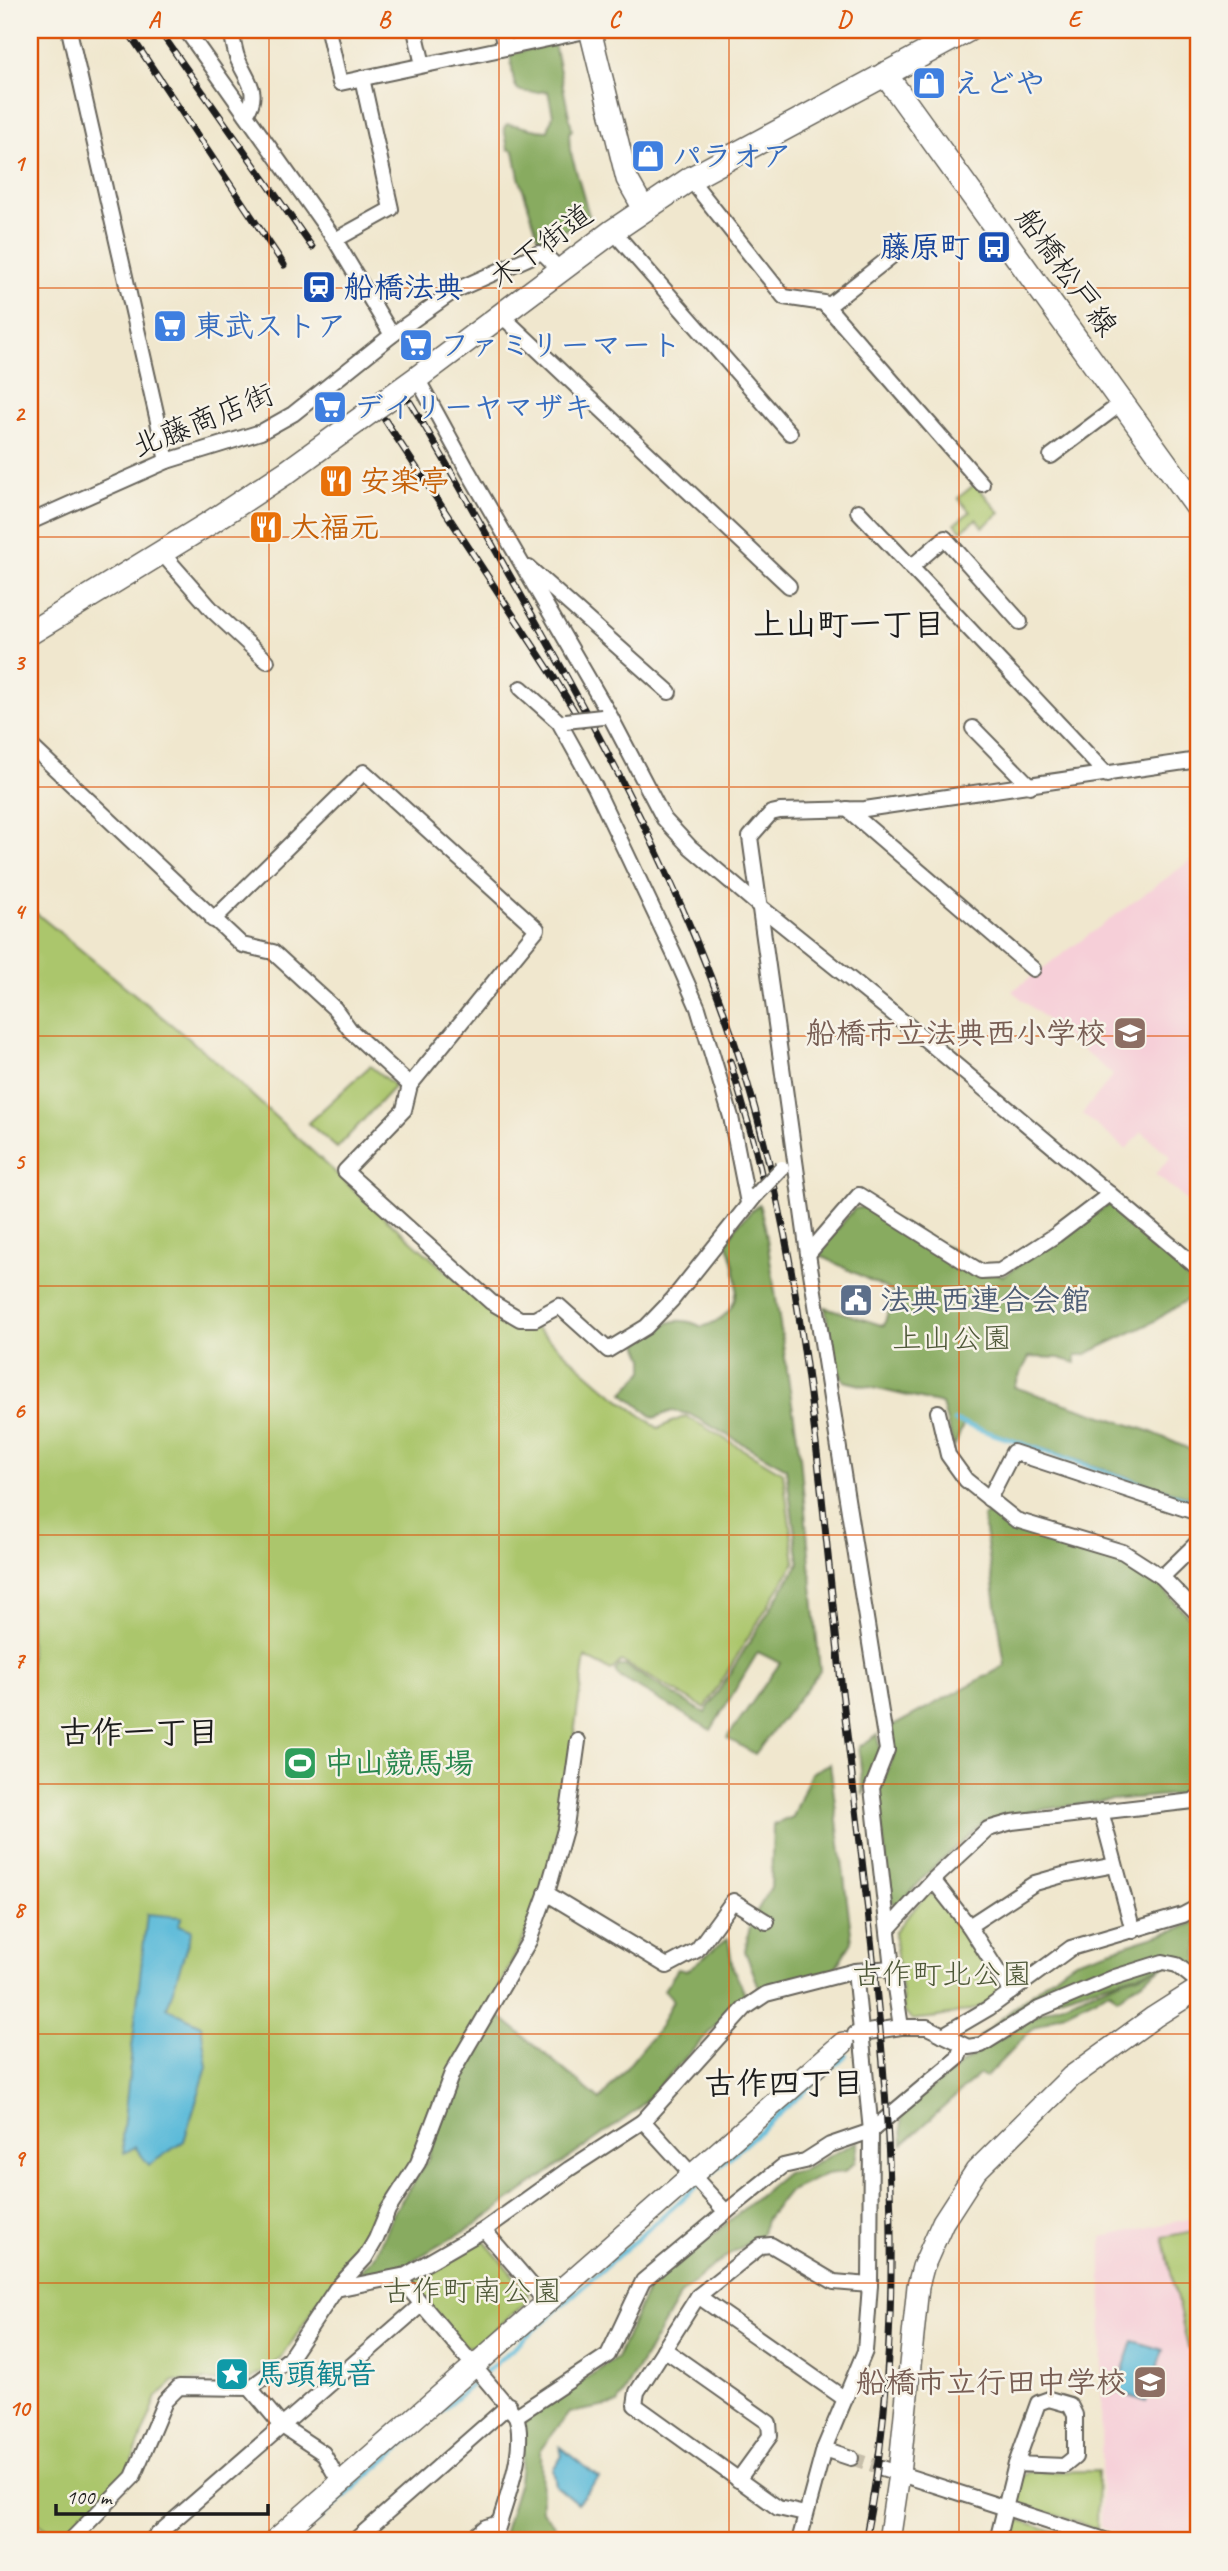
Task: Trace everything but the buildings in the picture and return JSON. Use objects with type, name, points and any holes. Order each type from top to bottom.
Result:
[{"type":"main road","name":"木下街道","points":[[30,633],[208,524],[287,472],[501,316],[612,231],[690,179],[968,30]]},
{"type":"main road","name":"船橋松戸線","points":[[885,74],[1198,508]]},
{"type":"street","points":[[69,30],[167,461]]},
{"type":"street","points":[[186,30],[335,240],[392,335]]},
{"type":"street","points":[[231,30],[236,55],[253,91],[252,104],[246,114]]},
{"type":"street","points":[[328,30],[340,83],[590,30],[627,179],[644,209]]},
{"type":"street","points":[[415,30],[423,65]]},
{"type":"street","points":[[501,30],[505,48]]},
{"type":"street","points":[[335,240],[391,209],[362,78]]},
{"type":"street","points":[[690,179],[784,297],[824,303],[982,484]]},
{"type":"street","points":[[612,231],[790,433]]},
{"type":"street","name":"北藤商店街","points":[[30,522],[167,461],[261,432],[311,401],[392,335],[454,291],[533,255],[544,254],[560,270]]},
{"type":"street","points":[[827,307],[893,255]]},
{"type":"street","points":[[501,316],[789,586]]},
{"type":"street","points":[[417,378],[664,819],[691,847],[758,905],[926,1040],[1198,1268]]},
{"type":"street","points":[[1051,456],[1123,402]]},
{"type":"street","points":[[858,511],[1107,775]]},
{"type":"street","points":[[911,567],[946,538],[1020,622]]},
{"type":"street","points":[[161,552],[213,611],[267,661]]},
{"type":"street","points":[[520,560],[669,692]]},
{"type":"street","points":[[521,688],[562,721],[607,810],[698,1008],[731,1117],[752,1199]]},
{"type":"street","points":[[562,721],[606,717]]},
{"type":"street","points":[[973,728],[1030,786]]},
{"type":"street","points":[[30,745],[242,945],[273,951],[335,1009],[351,1031],[410,1085]]},
{"type":"street","points":[[901,2027],[872,1788],[887,1750],[808,1254],[750,837],[771,813],[847,810],[1198,760]]},
{"type":"street","points":[[214,920],[364,772],[537,929],[410,1085],[404,1110],[345,1171],[491,1302],[520,1319],[535,1319],[559,1306],[608,1350],[646,1327],[672,1300],[752,1199],[794,1156]]},
{"type":"street","points":[[847,810],[1034,969]]},
{"type":"street","points":[[808,1254],[859,1195],[981,1272],[990,1273],[1000,1270],[1056,1235],[1110,1194]]},
{"type":"street","points":[[938,1412],[948,1455],[966,1480],[1016,1520],[1123,1552],[1162,1577],[1198,1614]]},
{"type":"street","points":[[989,1499],[1013,1451],[1198,1513]]},
{"type":"street","points":[[1162,1577],[1198,1542]]},
{"type":"street","points":[[69,2541],[133,2477],[165,2401],[179,2387],[250,2388],[289,2359],[336,2289],[365,2258],[388,2210],[418,2163],[452,2073],[529,1941],[566,1826],[578,1741]]},
{"type":"street","points":[[888,1929],[933,1880],[988,1829],[1012,1822],[1193,1801],[1198,1797]]},
{"type":"street","points":[[1101,1811],[1133,1931]]},
{"type":"street","points":[[969,1926],[1035,1883],[1115,1865]]},
{"type":"street","points":[[933,1880],[969,1926],[1011,1992]]},
{"type":"street","points":[[546,1893],[667,1966],[697,1950],[733,1901],[767,1922]]},
{"type":"street","points":[[943,2035],[1011,1992],[1071,1948],[1133,1931],[1198,1908]]},
{"type":"street","points":[[274,2541],[843,2043],[861,2032],[927,2027],[962,2046],[981,2045],[1039,2009],[1115,1976],[1163,1962],[1177,1965],[1198,1982]]},
{"type":"street","points":[[336,2289],[406,2275],[484,2230],[643,2121],[744,2008],[766,1994],[855,1971],[892,1968]]},
{"type":"street","points":[[799,2541],[824,2449],[865,2350],[870,2286],[871,2131],[855,1971]]},
{"type":"street","points":[[889,2541],[891,2471],[918,2286],[923,2267],[943,2222],[966,2184],[1071,2077],[1198,1989]]},
{"type":"street","points":[[354,2541],[513,2411],[608,2355],[643,2281],[726,2212],[783,2166],[805,2161],[830,2146],[871,2131],[958,2058],[962,2046]]},
{"type":"street","points":[[643,2121],[726,2212]]},
{"type":"street","points":[[484,2230],[546,2302]]},
{"type":"street","points":[[805,2514],[778,2508],[738,2480],[635,2405],[637,2392],[698,2296],[761,2246],[771,2245],[834,2282],[870,2286]]},
{"type":"street","points":[[399,2277],[513,2411],[521,2430],[494,2541]]},
{"type":"street","points":[[698,2296],[845,2399]]},
{"type":"street","points":[[150,2541],[422,2304]]},
{"type":"street","points":[[664,2349],[769,2423],[770,2436],[738,2480]]},
{"type":"street","points":[[250,2388],[282,2426],[323,2453],[340,2483]]},
{"type":"street","points":[[997,2541],[1016,2464],[1038,2403],[1049,2399],[1070,2405],[1074,2415],[1075,2457],[1064,2466],[1016,2464]]},
{"type":"street","points":[[824,2449],[851,2458]]},
{"type":"street","points":[[891,2471],[1108,2541]]},
{"type":"street","points":[[469,2541],[486,2527],[499,2523]]},
{"type":"shaded area","name":"船橋市立法典西小学校","points":[[1198,855],[1198,1210],[1155,1174],[1171,1157],[1142,1132],[1126,1149],[1082,1114],[1113,1075],[1012,991]]},
{"type":"shaded area","name":"船橋市立行田中学校","points":[[1198,2217],[1198,2541],[1141,2541],[1101,2528],[1102,2237]]},
{"type":"green space","points":[[554,43],[572,130],[569,133],[570,150],[590,219],[540,242],[519,177],[514,151],[508,149],[504,128],[507,124],[548,131],[553,115],[548,91],[520,91],[514,82],[510,54]]},
{"type":"green space","points":[[975,484],[1000,513],[983,527],[976,519],[961,531],[955,523],[970,512],[958,498]]},
{"type":"green space","name":"中山競馬場","points":[[30,908],[212,1058],[367,1202],[493,1312],[517,1326],[534,1326],[606,1389],[658,1428],[686,1416],[783,1473],[795,1562],[705,1708],[621,1661],[611,1671],[585,1657],[562,1817],[542,1891],[523,1940],[372,2238],[337,2282],[321,2297],[281,2359],[249,2381],[174,2381],[157,2397],[127,2474],[60,2541],[30,2516]]},
{"type":"green space","points":[[370,1066],[395,1086],[337,1148],[308,1123]]},
{"type":"green space","points":[[759,1204],[765,1226],[800,1456],[820,1671],[755,1754],[727,1738],[780,1663],[758,1652],[711,1730],[618,1676],[615,1671],[619,1666],[626,1666],[705,1713],[799,1563],[786,1468],[689,1414],[672,1411],[654,1418],[623,1393],[644,1371],[644,1358],[638,1344],[653,1332],[675,1321],[702,1327],[727,1313],[733,1304],[737,1281],[727,1242],[738,1224]]},
{"type":"green space","name":"上山公園","points":[[1113,1205],[1198,1274],[1198,1293],[1151,1323],[1084,1355],[1076,1355],[1076,1363],[1059,1358],[1029,1357],[1014,1387],[1149,1431],[1198,1453],[1198,1500],[964,1423],[954,1448],[942,1404],[844,1381],[834,1364],[825,1307],[884,1326],[893,1292],[817,1254],[854,1209],[868,1206],[1003,1276],[1107,1206]]},
{"type":"green space","points":[[991,1512],[1015,1528],[1122,1562],[1160,1586],[1198,1627],[1198,1788],[1191,1793],[1100,1801],[1013,1814],[984,1822],[929,1872],[896,1908],[892,1900],[877,1796],[893,1757],[891,1727],[1005,1666],[983,1517]]},
{"type":"green space","points":[[878,1734],[880,1752],[863,1795],[859,1747]]},
{"type":"green space","points":[[830,1763],[852,1941],[834,1970],[759,1987],[745,1951],[751,1921],[771,1887],[773,1825],[793,1817],[811,1773]]},
{"type":"green space","name":"古作町北公園","points":[[927,1894],[936,1896],[1000,1983],[998,1993],[979,2007],[950,2015],[913,2020],[904,2012],[894,1932]]},
{"type":"green space","points":[[1198,1921],[1198,1972],[1181,1961],[1036,2004],[979,2037],[1075,1961]]},
{"type":"green space","points":[[728,1938],[733,1968],[745,1994],[637,2110],[476,2224],[398,2269],[351,2281],[375,2256],[394,2212],[427,2161],[457,2076],[496,2013],[600,2100],[660,2027],[673,2000],[664,1990],[678,1969],[686,1971]]},
{"type":"green space","points":[[1163,1967],[1117,1998],[1110,1991],[1033,2028],[985,2078],[980,2074],[903,2144],[901,2113],[963,2063],[1040,2013],[1116,1982]]},
{"type":"green space","points":[[858,2141],[855,2162],[844,2172],[826,2174],[788,2192],[767,2218],[761,2235],[714,2265],[681,2294],[618,2404],[569,2413],[541,2449],[542,2511],[561,2534],[556,2541],[501,2541],[519,2481],[526,2417],[617,2358],[649,2286],[786,2173],[803,2170]]},
{"type":"green space","points":[[1198,2230],[1198,2349],[1188,2348],[1163,2237]]},
{"type":"green space","name":"古作町南公園","points":[[481,2237],[528,2293],[527,2302],[474,2347],[464,2346],[407,2281]]},
{"type":"green space","points":[[1098,2471],[1097,2529],[1019,2503],[1014,2493],[1021,2478],[1029,2472]]},
{"type":"green space","points":[[1014,2518],[1083,2541],[1008,2541]]},
{"type":"water","points":[[147,1914],[182,1917],[178,1925],[192,1930],[167,2008],[201,2025],[207,2067],[184,2141],[149,2165],[135,2147],[124,2153],[122,2138]]},
{"type":"water","points":[[1133,2341],[1163,2350],[1146,2402],[1116,2391]]},
{"type":"water","points":[[560,2447],[599,2478],[577,2503],[556,2486],[553,2469],[562,2456]]},
{"type":"waterway","points":[[955,1421],[1198,1503]]},
{"type":"waterway","points":[[294,2541],[846,2055]]},
{"type":"tunnel","points":[[851,2458],[882,2468]]},
{"type":"railway","points":[[127,30],[284,265]]},
{"type":"railway","points":[[159,30],[312,247]]},
{"type":"railway","points":[[410,402],[582,705],[665,870],[690,926],[734,1041],[758,1119],[777,1198],[793,1277],[815,1439],[878,2004],[886,2112],[891,2219],[890,2327],[882,2434],[865,2541]]},
{"type":"railway","points":[[385,420],[583,725]]},
{"type":"railway","points":[[730,1061],[764,1186]]},
{"type":"place","name":"えどや","points":[[929,83]]},
{"type":"place","name":"パラオア","points":[[648,156]]},
{"type":"place","name":"藤原町","points":[[994,247]]},
{"type":"place","name":"船橋法典","points":[[319,287]]},
{"type":"place","name":"東武ストア","points":[[170,326]]},
{"type":"place","name":"ファミリーマート","points":[[416,345]]},
{"type":"place","name":"デイリーヤマザキ","points":[[330,407]]},
{"type":"place","name":"安楽亭","points":[[336,481]]},
{"type":"place","name":"大福元","points":[[266,527]]},
{"type":"place","name":"船橋市立法典西小学校","points":[[1130,1033]]},
{"type":"place","name":"法典西連合会館","points":[[856,1300]]},
{"type":"place","name":"中山競馬場","points":[[300,1763]]},
{"type":"place","name":"馬頭観音","points":[[232,2374]]},
{"type":"place","name":"船橋市立行田中学校","points":[[1150,2382]]},
{"type":"district","name":"上山町一丁目","points":[[849,624]]},
{"type":"district","name":"古作一丁目","points":[[139,1732]]},
{"type":"district","name":"古作四丁目","points":[[784,2083]]}]
